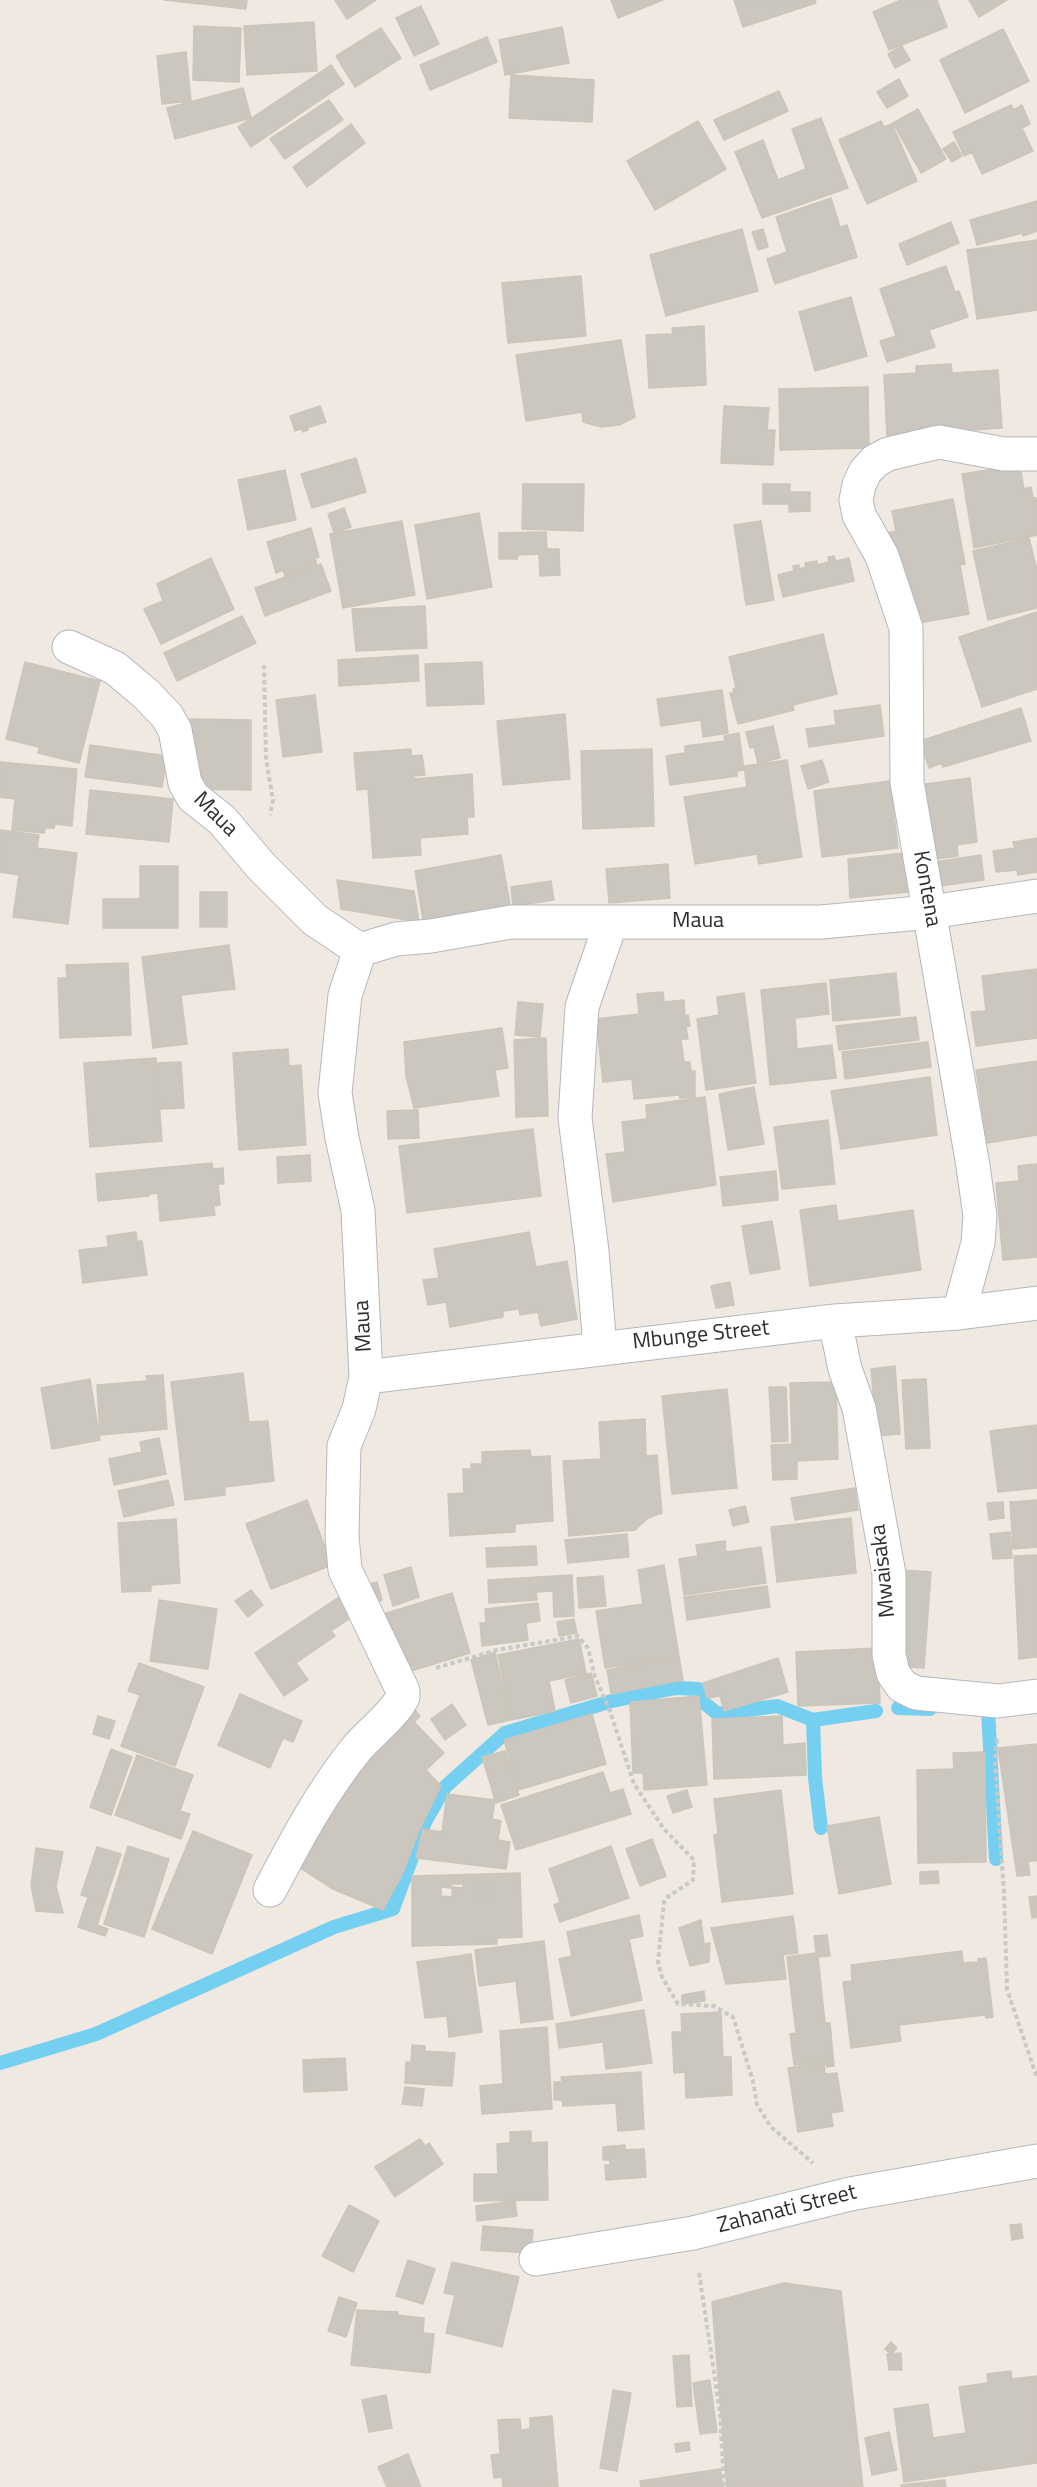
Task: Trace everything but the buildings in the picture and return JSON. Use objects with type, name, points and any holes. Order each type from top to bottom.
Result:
[{"type":"street","name":"Kontena","points":[[958,1313],[978,1243],[980,1216],[974,1166],[907,782],[906,628],[882,556],[859,515],[856,500],[865,472],[875,461],[888,454],[939,442],[1004,454],[1037,454]]},
{"type":"street","name":"Maua","points":[[69,647],[115,668],[167,716],[175,730],[185,783],[193,797],[222,820],[261,866],[315,920],[360,950]]},
{"type":"street","name":"Maua","points":[[360,950],[396,939],[431,936],[511,922],[821,922],[930,912],[1037,896]]},
{"type":"street","points":[[600,1347],[592,1251],[575,1118],[582,1007],[611,922]]},
{"type":"street","name":"Maua","points":[[360,950],[345,995],[335,1093],[342,1138],[358,1210],[366,1377],[359,1409],[344,1446],[342,1536],[345,1570],[403,1691]]},
{"type":"street","name":"Mbunge Street","points":[[366,1377],[600,1347],[835,1321],[958,1313],[1037,1303]]},
{"type":"street","name":"Mwaisaka","points":[[835,1321],[845,1370],[859,1408],[889,1574],[889,1654],[893,1672],[902,1686],[916,1693],[998,1701],[1037,1696]]},
{"type":"street","points":[[270,1890],[291,1849],[330,1787],[356,1749],[401,1701],[403,1691]]},
{"type":"street","name":"Zahanati Street","points":[[536,2259],[693,2233],[850,2194],[1037,2161]]},
{"type":"path","points":[[261,866],[273,800],[266,759],[264,665]]},
{"type":"path","points":[[403,1691],[440,1665],[485,1653],[544,1640],[578,1636],[585,1643],[634,1784],[664,1829],[694,1860],[693,1880],[666,1898],[664,1902],[658,1962],[662,1977],[678,2004],[714,2006],[733,2017],[753,2081],[757,2105],[766,2120],[789,2143],[850,2194]]},
{"type":"path","points":[[998,1701],[995,1762],[1004,1893],[1007,1989],[1037,2078]]},
{"type":"path","points":[[693,2233],[720,2412],[724,2487]]},
{"type":"waterway","points":[[0,2063],[96,2034],[334,1927],[393,1909],[425,1822],[445,1787],[505,1733],[612,1701],[676,1688],[698,1689],[704,1703],[718,1714],[777,1706],[813,1720],[876,1711]]},
{"type":"waterway","points":[[898,1708],[930,1709]]},
{"type":"waterway","points":[[988,1710],[996,1859]]},
{"type":"waterway","points":[[813,1720],[815,1778],[821,1828]]}]
